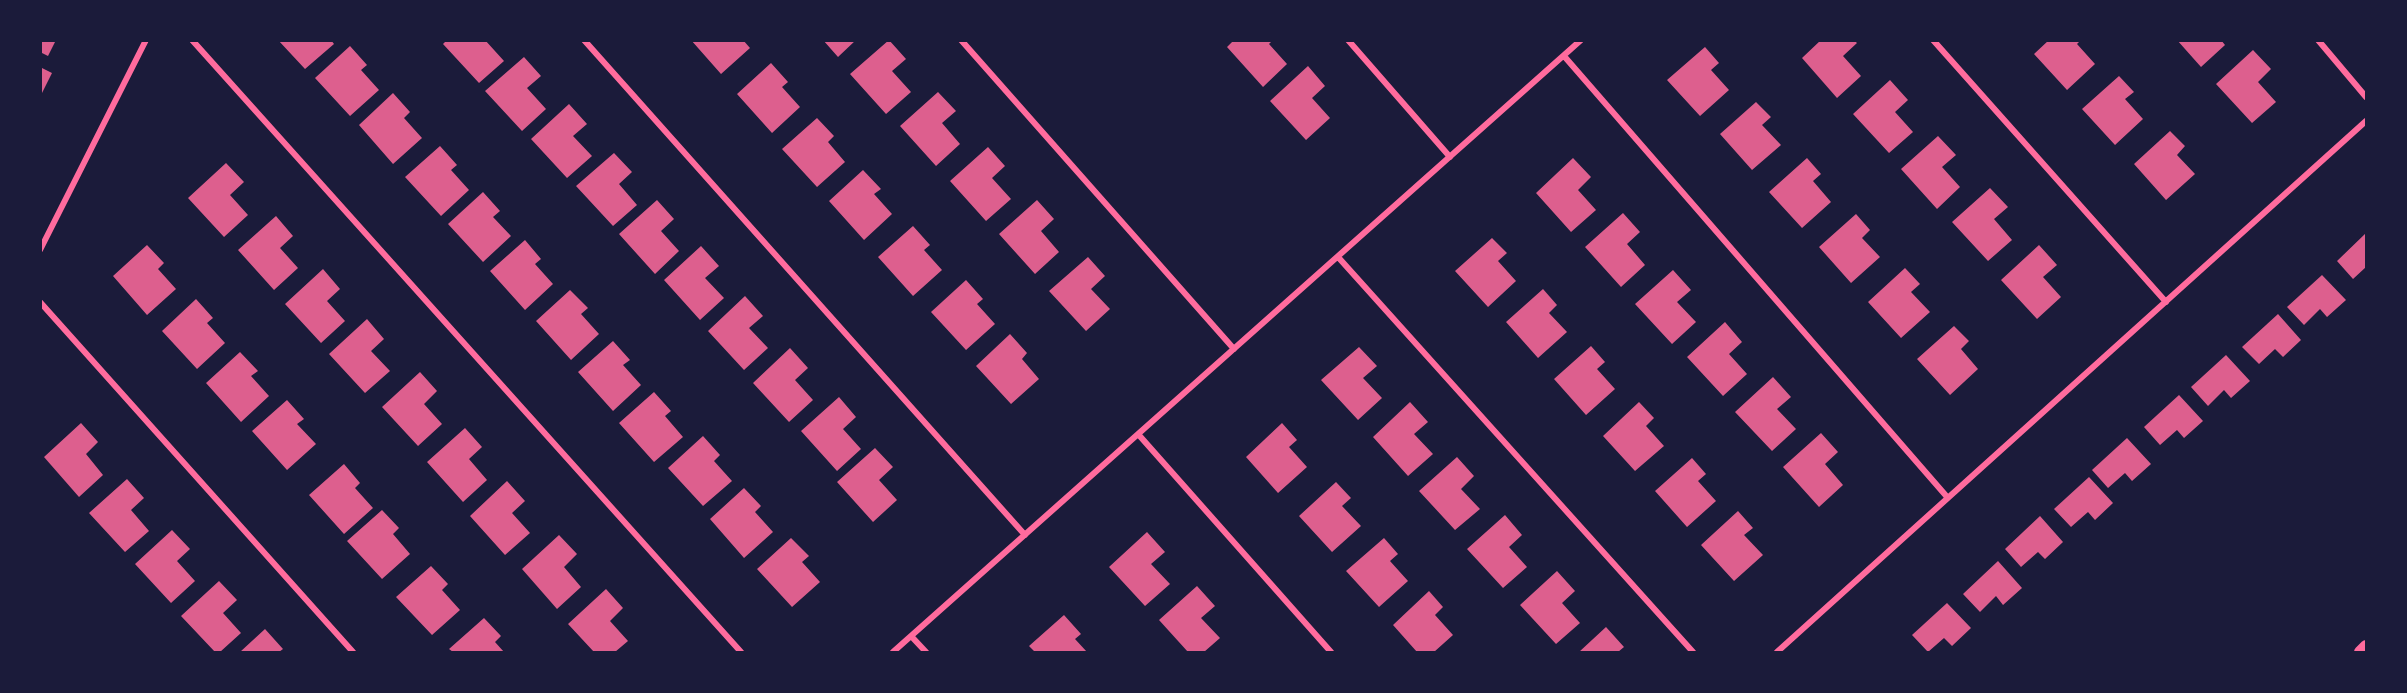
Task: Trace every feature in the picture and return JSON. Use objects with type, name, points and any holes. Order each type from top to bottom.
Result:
[{"type":"main road","points":[[2360,652],[2367,646]]},
{"type":"street","points":[[40,250],[146,40]]},
{"type":"street","points":[[192,40],[741,652]]},
{"type":"street","points":[[584,40],[1025,535]]},
{"type":"street","points":[[961,40],[1234,349]]},
{"type":"street","points":[[1348,40],[1450,157]]},
{"type":"street","points":[[893,652],[1581,40]]},
{"type":"street","points":[[1933,40],[2166,302]]},
{"type":"street","points":[[2318,40],[2367,97]]},
{"type":"street","points":[[1564,56],[1948,498]]},
{"type":"street","points":[[1777,652],[2367,122]]},
{"type":"street","points":[[1338,257],[1693,652]]},
{"type":"street","points":[[40,302],[353,652]]},
{"type":"street","points":[[1138,434],[1331,652]]},
{"type":"street","points":[[911,636],[926,652]]},
{"type":"building","points":[[40,40],[56,40],[48,56],[40,52]]},
{"type":"building","points":[[278,40],[331,40],[334,44],[305,69]]},
{"type":"building","points":[[447,40],[485,40],[504,61],[479,83],[443,44]]},
{"type":"building","points":[[691,40],[743,40],[750,48],[721,74]]},
{"type":"building","points":[[823,40],[856,40],[838,57]]},
{"type":"building","points":[[889,40],[906,59],[892,71],[911,92],[886,114],[850,74]]},
{"type":"building","points":[[1234,40],[1273,40],[1269,44],[1287,64],[1263,87],[1227,47]]},
{"type":"building","points":[[1821,40],[1854,40],[1857,43],[1843,56],[1861,76],[1837,98],[1802,58]]},
{"type":"building","points":[[2049,40],[2081,40],[2077,44],[2095,64],[2067,90],[2034,54]]},
{"type":"building","points":[[2177,40],[2221,40],[2225,45],[2201,67]]},
{"type":"building","points":[[350,46],[367,65],[361,70],[379,90],[350,116],[315,78]]},
{"type":"building","points":[[1705,47],[1719,63],[1711,70],[1729,90],[1700,116],[1667,80]]},
{"type":"building","points":[[2253,50],[2271,69],[2258,82],[2276,102],[2252,123],[2216,84]]},
{"type":"building","points":[[524,57],[541,76],[527,88],[546,109],[522,131],[485,91]]},
{"type":"building","points":[[771,63],[788,82],[782,87],[800,107],[772,133],[737,94]]},
{"type":"building","points":[[1308,66],[1325,86],[1312,98],[1330,118],[1306,140],[1270,101]]},
{"type":"building","points":[[40,67],[52,73],[40,97]]},
{"type":"building","points":[[2119,76],[2134,92],[2125,99],[2143,119],[2115,145],[2082,109]]},
{"type":"building","points":[[1890,80],[1908,100],[1895,112],[1913,132],[1889,153],[1853,114]]},
{"type":"building","points":[[938,92],[956,111],[942,123],[960,144],[936,166],[900,126]]},
{"type":"building","points":[[393,93],[410,112],[404,118],[422,138],[393,164],[359,125]]},
{"type":"building","points":[[1756,102],[1771,117],[1762,125],[1781,145],[1752,170],[1720,134]]},
{"type":"building","points":[[569,104],[587,124],[573,136],[592,156],[567,178],[531,139]]},
{"type":"building","points":[[817,118],[834,136],[828,142],[845,162],[817,187],[782,149]]},
{"type":"building","points":[[2170,131],[2185,146],[2177,155],[2195,174],[2166,200],[2134,164]]},
{"type":"building","points":[[1938,136],[1956,155],[1942,167],[1960,187],[1937,209],[1901,169]]},
{"type":"building","points":[[440,146],[457,165],[451,170],[469,190],[441,216],[405,177]]},
{"type":"building","points":[[988,147],[1005,166],[992,178],[1011,199],[986,221],[950,181]]},
{"type":"building","points":[[614,153],[632,172],[619,184],[637,205],[613,226],[576,186]]},
{"type":"building","points":[[1573,158],[1591,177],[1578,190],[1596,210],[1571,232],[1536,193]]},
{"type":"building","points":[[1807,158],[1821,174],[1813,181],[1831,202],[1802,228],[1769,192]]},
{"type":"building","points":[[226,163],[244,182],[230,195],[248,215],[224,237],[188,198]]},
{"type":"building","points":[[863,170],[881,189],[874,194],[892,214],[864,240],[829,201]]},
{"type":"building","points":[[1990,188],[2008,207],[1994,219],[2012,240],[1988,261],[1952,222]]},
{"type":"building","points":[[483,192],[500,211],[493,217],[511,236],[483,262],[448,224]]},
{"type":"building","points":[[657,200],[674,219],[661,231],[679,251],[655,274],[619,234]]},
{"type":"building","points":[[1037,200],[1054,219],[1041,231],[1059,252],[1035,274],[999,234]]},
{"type":"building","points":[[1623,213],[1640,232],[1627,244],[1645,265],[1621,287],[1585,247]]},
{"type":"building","points":[[1856,214],[1870,230],[1862,238],[1880,257],[1851,283],[1819,247]]},
{"type":"building","points":[[276,216],[293,236],[280,248],[298,268],[274,290],[238,250]]},
{"type":"building","points":[[913,226],[930,245],[924,250],[942,270],[913,296],[878,257]]},
{"type":"building","points":[[2366,233],[2366,267],[2353,279],[2337,261]]},
{"type":"building","points":[[1492,238],[1507,253],[1498,261],[1516,281],[1488,307],[1455,271]]},
{"type":"building","points":[[525,240],[541,259],[535,264],[553,284],[525,310],[490,271]]},
{"type":"building","points":[[147,245],[164,263],[158,269],[176,289],[147,315],[113,276]]},
{"type":"building","points":[[2039,245],[2057,265],[2043,277],[2061,297],[2037,319],[2001,280]]},
{"type":"building","points":[[701,246],[719,266],[705,278],[724,298],[700,320],[664,280]]},
{"type":"building","points":[[1088,257],[1105,276],[1091,289],[1110,309],[1086,331],[1049,291]]},
{"type":"building","points":[[1905,268],[1920,284],[1911,292],[1930,312],[1901,338],[1868,302]]},
{"type":"building","points":[[323,269],[340,289],[327,301],[345,321],[321,343],[285,304]]},
{"type":"building","points":[[1673,270],[1691,290],[1677,302],[1696,322],[1672,344],[1635,304]]},
{"type":"building","points":[[2322,275],[2346,300],[2327,317],[2320,309],[2304,325],[2287,307]]},
{"type":"building","points":[[966,280],[983,299],[977,304],[995,324],[966,350],[931,312]]},
{"type":"building","points":[[1543,289],[1557,305],[1549,313],[1567,332],[1538,358],[1506,322]]},
{"type":"building","points":[[570,290],[588,308],[581,314],[599,334],[571,360],[536,321]]},
{"type":"building","points":[[745,296],[763,316],[749,328],[768,348],[744,370],[708,331]]},
{"type":"building","points":[[196,299],[213,318],[207,323],[225,343],[197,369],[162,331]]},
{"type":"building","points":[[2278,314],[2301,340],[2283,357],[2275,349],[2259,364],[2242,347]]},
{"type":"building","points":[[367,319],[384,339],[371,351],[390,371],[365,393],[329,354]]},
{"type":"building","points":[[1725,322],[1742,342],[1729,354],[1747,374],[1723,396],[1687,357]]},
{"type":"building","points":[[1954,326],[1969,341],[1961,349],[1978,369],[1950,395],[1917,359]]},
{"type":"building","points":[[1010,334],[1027,353],[1022,359],[1039,379],[1011,404],[976,366]]},
{"type":"building","points":[[613,341],[630,360],[623,365],[641,385],[613,411],[578,372]]},
{"type":"building","points":[[1591,346],[1605,362],[1597,369],[1615,389],[1586,415],[1554,379]]},
{"type":"building","points":[[1359,347],[1377,366],[1363,378],[1382,398],[1358,420],[1321,380]]},
{"type":"building","points":[[790,348],[808,368],[795,380],[813,400],[789,422],[753,383]]},
{"type":"building","points":[[240,352],[258,371],[251,376],[269,396],[241,422],[206,383]]},
{"type":"building","points":[[2226,355],[2250,381],[2231,398],[2224,390],[2208,406],[2191,387]]},
{"type":"building","points":[[420,372],[437,391],[424,404],[442,424],[418,446],[382,407]]},
{"type":"building","points":[[1773,377],[1791,397],[1777,409],[1796,429],[1772,451],[1735,412]]},
{"type":"building","points":[[654,392],[671,411],[665,416],[683,437],[654,462],[619,423]]},
{"type":"building","points":[[2179,395],[2203,421],[2184,438],[2177,430],[2160,445],[2144,427]]},
{"type":"building","points":[[839,397],[856,417],[843,429],[861,449],[837,471],[801,431]]},
{"type":"building","points":[[287,400],[304,419],[297,424],[316,444],[287,470],[252,431]]},
{"type":"building","points":[[1410,402],[1428,422],[1414,434],[1433,454],[1408,476],[1373,437]]},
{"type":"building","points":[[1639,402],[1654,418],[1646,426],[1664,446],[1635,471],[1603,436]]},
{"type":"building","points":[[81,423],[98,442],[86,454],[103,475],[79,497],[44,457]]},
{"type":"building","points":[[1282,423],[1297,440],[1289,447],[1307,467],[1278,493],[1246,457]]},
{"type":"building","points":[[465,428],[482,447],[469,459],[487,480],[463,502],[427,462]]},
{"type":"building","points":[[1821,433],[1838,452],[1825,464],[1843,485],[1819,507],[1783,467]]},
{"type":"building","points":[[703,436],[720,455],[714,461],[732,481],[703,506],[668,468]]},
{"type":"building","points":[[2127,438],[2151,464],[2132,481],[2125,473],[2108,488],[2092,470]]},
{"type":"building","points":[[875,448],[893,467],[879,480],[897,500],[873,522],[837,482]]},
{"type":"building","points":[[1457,457],[1474,476],[1461,489],[1480,509],[1455,530],[1419,491]]},
{"type":"building","points":[[1692,458],[1706,474],[1698,481],[1716,501],[1687,527],[1655,491]]},
{"type":"building","points":[[344,464],[360,483],[355,488],[373,508],[344,534],[309,495]]},
{"type":"building","points":[[2089,477],[2113,503],[2095,520],[2088,512],[2071,527],[2054,509]]},
{"type":"building","points":[[127,479],[144,498],[131,510],[149,531],[125,552],[89,513]]},
{"type":"building","points":[[507,481],[525,501],[512,513],[530,533],[505,555],[470,516]]},
{"type":"building","points":[[1336,482],[1351,498],[1342,506],[1361,526],[1332,552],[1299,516]]},
{"type":"building","points":[[744,488],[761,506],[755,512],[773,532],[744,558],[710,519]]},
{"type":"building","points":[[382,510],[399,528],[393,534],[410,554],[382,579],[347,541]]},
{"type":"building","points":[[1738,511],[1753,528],[1744,535],[1763,555],[1734,581],[1701,545]]},
{"type":"building","points":[[1505,515],[1522,535],[1509,547],[1527,567],[1503,588],[1467,549]]},
{"type":"building","points":[[2040,516],[2063,542],[2045,559],[2038,552],[2021,567],[2005,549]]},
{"type":"building","points":[[172,530],[190,549],[177,561],[195,581],[171,603],[135,564]]},
{"type":"building","points":[[1147,532],[1165,552],[1151,564],[1170,584],[1145,606],[1109,567]]},
{"type":"building","points":[[559,535],[577,554],[564,567],[581,587],[557,609],[522,569]]},
{"type":"building","points":[[791,538],[809,556],[802,562],[820,582],[792,607],[757,569]]},
{"type":"building","points":[[1384,538],[1398,554],[1390,561],[1408,581],[1379,607],[1346,571]]},
{"type":"building","points":[[1998,561],[2022,588],[2003,605],[1996,596],[1980,612],[1963,594]]},
{"type":"building","points":[[431,566],[448,584],[442,590],[460,610],[432,635],[396,597]]},
{"type":"building","points":[[1557,571],[1575,591],[1562,603],[1580,623],[1556,644],[1520,605]]},
{"type":"building","points":[[219,581],[237,600],[223,613],[241,633],[220,652],[215,652],[181,616]]},
{"type":"building","points":[[1197,586],[1215,606],[1201,618],[1220,638],[1204,652],[1188,652],[1159,620]]},
{"type":"building","points":[[606,589],[623,608],[610,621],[628,641],[615,652],[594,652],[568,624]]},
{"type":"building","points":[[1429,591],[1443,607],[1435,615],[1453,635],[1434,652],[1417,652],[1393,625]]},
{"type":"building","points":[[1947,603],[1971,628],[1952,646],[1944,638],[1928,652],[1912,635]]},
{"type":"building","points":[[1064,615],[1081,634],[1075,639],[1087,652],[1035,652],[1029,646]]},
{"type":"building","points":[[484,618],[501,636],[495,642],[504,652],[453,652],[449,649]]},
{"type":"building","points":[[1606,627],[1624,647],[1618,652],[1579,652]]},
{"type":"building","points":[[265,629],[283,649],[279,652],[240,652]]}]
